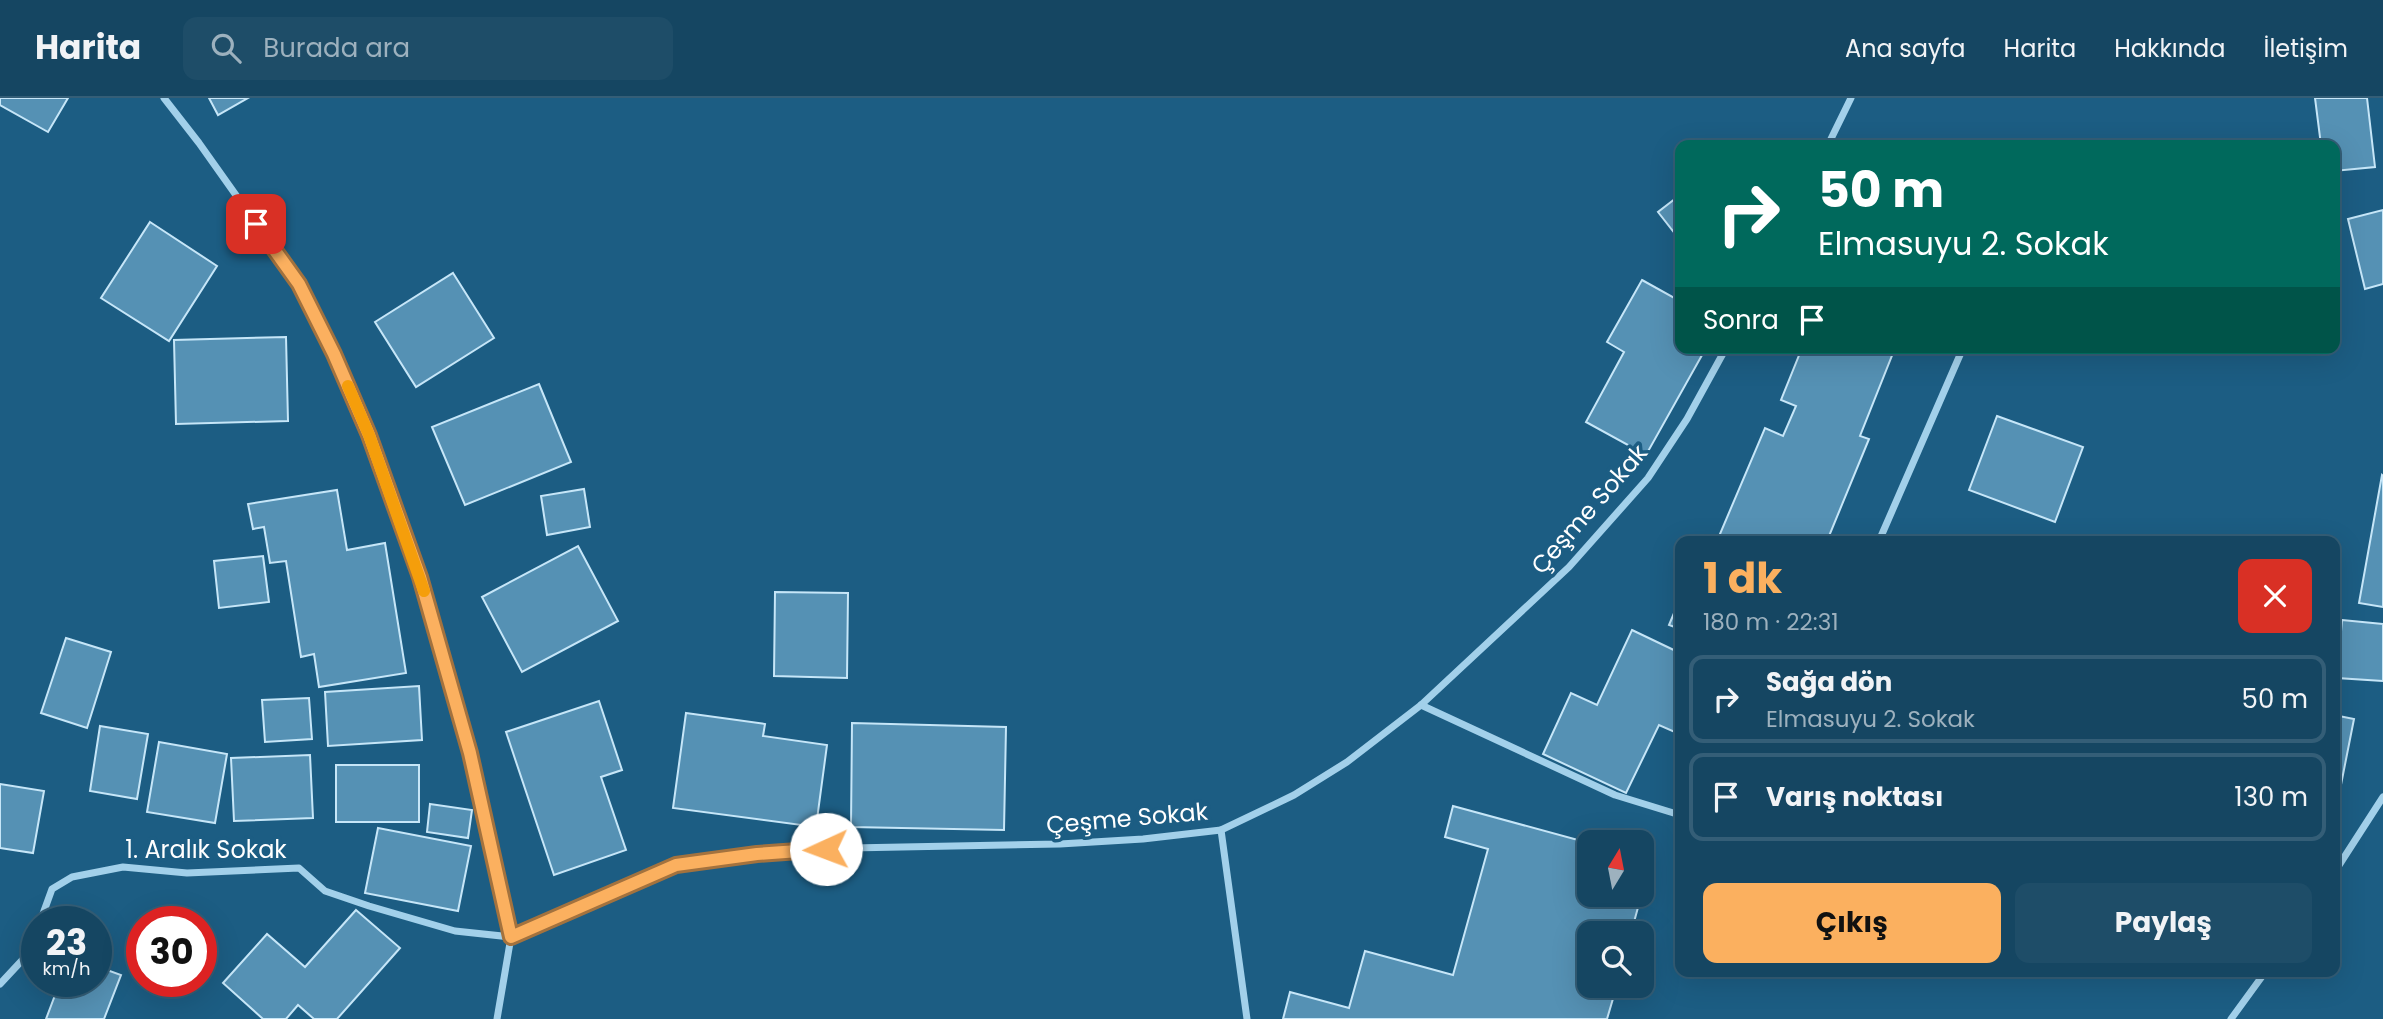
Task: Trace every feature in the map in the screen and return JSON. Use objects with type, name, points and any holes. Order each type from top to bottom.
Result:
[{"type":"street","points":[[164,98],[299,284],[334,354],[369,435],[420,577],[470,753],[511,937],[497,1019]]},
{"type":"street","points":[[1830,140],[1851,98]]},
{"type":"street","name":"Çeşme Sokak","points":[[511,937],[676,865],[799,849],[1074,844],[1143,839],[1221,830],[1294,795],[1346,762],[1421,705],[1569,567],[1648,478],[1686,419],[1723,354]]},
{"type":"street","points":[[1881,536],[1960,354]]},
{"type":"street","points":[[1421,705],[1615,795],[1675,813]]},
{"type":"street","points":[[2340,864],[2383,797]]},
{"type":"street","points":[[1221,830],[1247,1019]]},
{"type":"street","name":"1. Aralık Sokak","points":[[46,906],[52,889],[72,877],[124,867],[187,873],[299,868],[325,891],[369,906],[455,931],[511,937]]},
{"type":"street","points":[[0,984],[21,961]]},
{"type":"street","points":[[2231,1019],[2262,977]]},
{"type":"building","points":[[0,98],[68,98],[48,132],[0,105]]},
{"type":"building","points":[[209,98],[248,98],[218,115]]},
{"type":"building","points":[[2315,98],[2367,98],[2375,167],[2340,170],[2340,140],[2320,140]]},
{"type":"building","points":[[1675,199],[1675,234],[1658,212]]},
{"type":"building","points":[[2383,210],[2383,284],[2365,289],[2348,219]]},
{"type":"building","points":[[150,222],[217,266],[169,341],[101,298]]},
{"type":"building","points":[[453,273],[494,338],[416,387],[375,322]]},
{"type":"building","points":[[1642,280],[1675,298],[1675,354],[1703,354],[1646,455],[1586,422],[1624,352],[1607,342]]},
{"type":"building","points":[[286,337],[288,421],[176,424],[174,340]]},
{"type":"building","points":[[1800,354],[1893,354],[1860,436],[1869,439],[1829,536],[1719,536],[1765,428],[1783,436],[1796,406],[1781,400]]},
{"type":"building","points":[[539,384],[571,462],[465,505],[432,427]]},
{"type":"building","points":[[1997,416],[2083,447],[2055,522],[1969,490]]},
{"type":"building","points":[[2383,476],[2383,607],[2359,603]]},
{"type":"building","points":[[584,489],[590,527],[547,535],[541,496]]},
{"type":"building","points":[[337,490],[347,550],[385,543],[406,673],[319,687],[314,654],[301,657],[286,561],[270,563],[264,527],[253,529],[248,504]]},
{"type":"building","points":[[578,546],[618,621],[522,672],[482,597]]},
{"type":"building","points":[[263,556],[269,602],[219,608],[214,561]]},
{"type":"building","points":[[775,592],[848,593],[847,678],[774,676]]},
{"type":"building","points":[[1675,611],[1675,627],[1669,625]]},
{"type":"building","points":[[2342,620],[2383,624],[2383,681],[2340,678]]},
{"type":"building","points":[[1632,630],[1675,651],[1675,732],[1659,725],[1626,793],[1543,754],[1571,693],[1597,705]]},
{"type":"building","points":[[66,638],[111,652],[87,728],[41,713]]},
{"type":"building","points":[[419,686],[422,740],[328,746],[325,692]]},
{"type":"building","points":[[309,698],[312,739],[265,742],[262,700]]},
{"type":"building","points":[[599,701],[622,770],[601,777],[626,850],[554,875],[506,732]]},
{"type":"building","points":[[686,713],[765,724],[763,736],[827,745],[816,827],[673,808]]},
{"type":"building","points":[[2340,716],[2354,719],[2340,790]]},
{"type":"building","points":[[852,723],[1006,727],[1004,830],[851,827]]},
{"type":"building","points":[[100,726],[148,734],[137,799],[90,791]]},
{"type":"building","points":[[159,742],[227,754],[215,823],[147,812]]},
{"type":"building","points":[[310,755],[313,818],[234,821],[231,758]]},
{"type":"building","points":[[336,765],[419,765],[419,822],[336,822]]},
{"type":"building","points":[[0,784],[44,791],[33,853],[0,848]]},
{"type":"building","points":[[430,804],[472,810],[468,838],[427,832]]},
{"type":"building","points":[[1453,806],[1577,840],[1577,907],[1638,907],[1634,921],[1577,921],[1577,998],[1613,998],[1607,1019],[1283,1019],[1290,992],[1349,1008],[1365,951],[1453,975],[1488,849],[1445,837]]},
{"type":"building","points":[[378,828],[471,846],[458,911],[365,893]]},
{"type":"building","points":[[356,910],[400,948],[337,1019],[314,1019],[298,1005],[286,1019],[263,1019],[223,983],[267,934],[305,967]]},
{"type":"building","points":[[112,972],[121,975],[104,1019],[46,1019],[54,997],[112,997]]},
{"type":"slow traffic","points":[[348,386],[369,435],[424,591]]},
{"type":"route","points":[[256,224],[299,284],[334,354],[369,435],[420,577],[470,753],[511,937],[676,865],[799,849],[826,849]]}]
